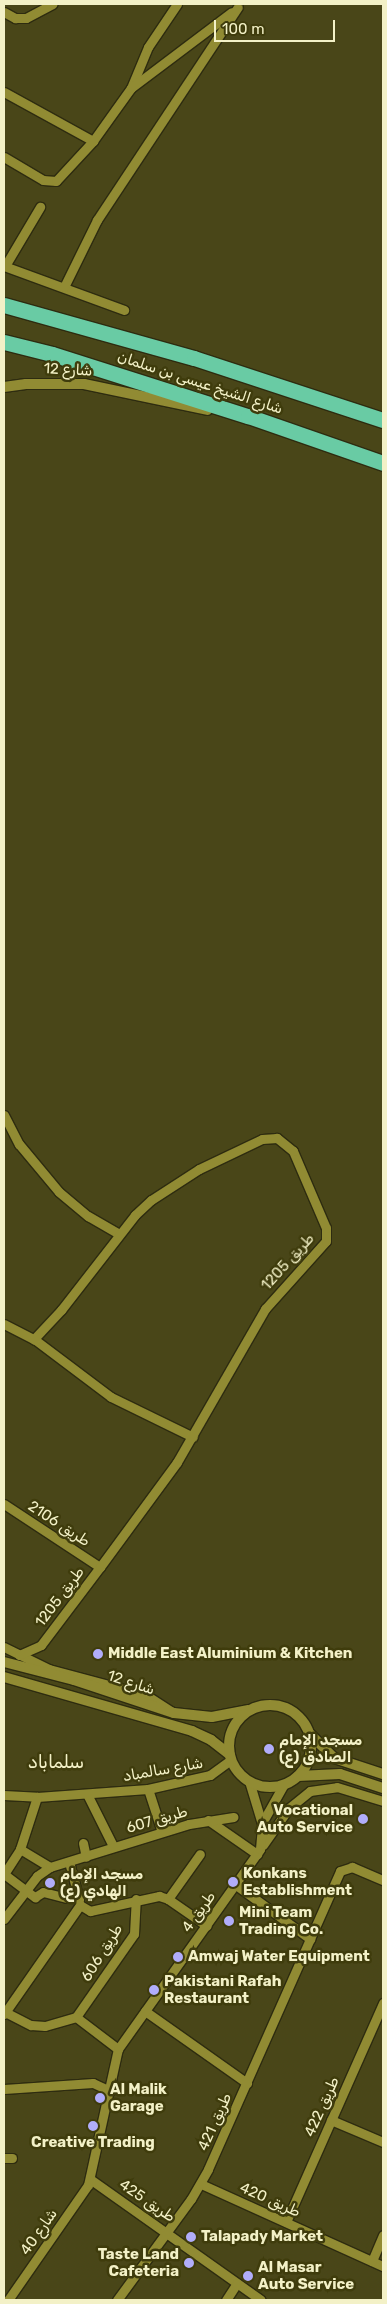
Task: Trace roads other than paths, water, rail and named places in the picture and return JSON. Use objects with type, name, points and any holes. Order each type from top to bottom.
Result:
[{"type":"highway","name":"شارع الشيخ عيسى بن سلمان","points":[[4,305],[47,315],[194,358],[383,420]]},
{"type":"highway","name":"شارع الشيخ عيسى بن سلمان","points":[[4,342],[52,354],[248,416],[383,463]]},
{"type":"street","points":[[4,12],[15,18],[26,18],[52,4]]},
{"type":"street","points":[[4,157],[43,180],[56,181],[93,141],[131,88],[145,54],[176,4]]},
{"type":"street","points":[[131,88],[240,5]]},
{"type":"street","points":[[64,286],[97,220],[240,5]]},
{"type":"street","points":[[4,92],[93,141]]},
{"type":"street","points":[[40,208],[4,266],[64,286],[124,310]]},
{"type":"street","points":[[4,298],[47,315]]},
{"type":"street","name":"شارع 12","points":[[4,387],[34,383],[84,384],[217,413],[248,416]]},
{"type":"street","points":[[4,1115],[19,1144],[59,1192],[88,1216],[119,1234]]},
{"type":"street","name":"طريق 1205","points":[[19,1655],[41,1645],[100,1567],[193,1438],[251,1332],[281,1289],[323,1247],[326,1228],[293,1151],[283,1141],[270,1138],[185,1177],[151,1200],[119,1234],[61,1310],[34,1339]]},
{"type":"street","points":[[4,1324],[34,1339],[111,1397],[193,1438]]},
{"type":"street","name":"طريق 2106","points":[[4,1504],[100,1567]]},
{"type":"street","name":"طريق 1205","points":[[40,1666],[41,1645]]},
{"type":"street","points":[[4,1647],[40,1666],[146,1695],[174,1713]]},
{"type":"street","name":"شارع 12","points":[[4,1662],[74,1680],[174,1713],[212,1717],[250,1710]]},
{"type":"street","name":"شارع 12","points":[[4,1676],[192,1731],[231,1757]]},
{"type":"street","points":[[262,1824],[249,1781],[231,1757],[232,1729],[250,1710],[266,1705],[289,1709],[298,1716],[310,1734],[334,1758],[383,1774]]},
{"type":"street","points":[[298,1776],[310,1757],[310,1734]]},
{"type":"street","name":"شارع سالمباد","points":[[4,1795],[37,1797],[148,1789],[210,1776],[231,1757]]},
{"type":"street","points":[[249,1781],[260,1786],[284,1784],[298,1776],[340,1774],[383,1788]]},
{"type":"street","points":[[262,1824],[284,1784]]},
{"type":"street","points":[[258,1852],[289,1808],[310,1791],[337,1787],[383,1801]]},
{"type":"street","points":[[148,1789],[162,1832]]},
{"type":"street","name":"طريق 607","points":[[87,1794],[113,1846]]},
{"type":"street","points":[[37,1797],[20,1849],[4,1874],[35,1897],[43,1892],[67,1898],[77,1896]]},
{"type":"street","name":"طريق 607","points":[[5,1914],[50,1867],[162,1832],[208,1820],[233,1817]]},
{"type":"street","name":"طريق 607","points":[[208,1820],[258,1852]]},
{"type":"street","name":"طريق 4","points":[[90,2179],[118,2049],[258,1852],[262,1824]]},
{"type":"street","points":[[82,1844],[86,1857]]},
{"type":"street","points":[[20,1849],[50,1867]]},
{"type":"street","points":[[200,1854],[168,1899],[207,1926]]},
{"type":"street","points":[[69,1862],[80,1906],[4,2013],[32,2025],[45,2026],[76,2017],[118,2049]]},
{"type":"street","name":"طريق 421","points":[[117,2300],[201,2184],[340,1871],[352,1867],[383,1880]]},
{"type":"street","points":[[236,1885],[310,1939]]},
{"type":"street","name":"طريق 606","points":[[80,1906],[90,1911],[159,1896],[168,1899]]},
{"type":"street","name":"طريق 606","points":[[76,2017],[134,1934],[136,1900]]},
{"type":"street","name":"طريق 422","points":[[286,2222],[383,2003]]},
{"type":"street","points":[[145,2011],[247,2083]]},
{"type":"street","points":[[93,2083],[113,2070]]},
{"type":"street","points":[[4,2089],[93,2083],[110,2091]]},
{"type":"street","points":[[331,2120],[383,2142]]},
{"type":"street","name":"طريق 425","points":[[90,2179],[168,2232],[261,2300]]},
{"type":"street","name":"شارع 40","points":[[8,2300],[85,2191],[90,2179]]},
{"type":"street","name":"طريق 420","points":[[201,2184],[383,2266]]},
{"type":"street","points":[[372,2261],[383,2235]]},
{"type":"street","points":[[226,2300],[237,2283]]},
{"type":"place","name":"Middle East Aluminium & Kitchen","points":[[98,1654]]},
{"type":"place","name":"مسجد الإمام الصادق (ع)","points":[[269,1749]]},
{"type":"place","name":"Vocational Auto Service","points":[[363,1819]]},
{"type":"place","name":"Konkans Establishment","points":[[233,1882]]},
{"type":"place","name":"مسجد الإمام الهادي (ع)","points":[[50,1883]]},
{"type":"place","name":"Mini Team Trading Co.","points":[[229,1921]]},
{"type":"place","name":"Amwaj Water Equipment","points":[[178,1957]]},
{"type":"place","name":"Pakistani Rafah Restaurant","points":[[154,1990]]},
{"type":"place","name":"Al Malik Garage","points":[[100,2098]]},
{"type":"place","name":"Creative Trading","points":[[93,2126]]},
{"type":"place","name":"Talapady Market","points":[[191,2237]]},
{"type":"place","name":"Taste Land Cafeteria","points":[[189,2263]]},
{"type":"place","name":"Al Masar Auto Service","points":[[248,2276]]},
{"type":"district","name":"سلماباد","points":[[56,1762]]}]
